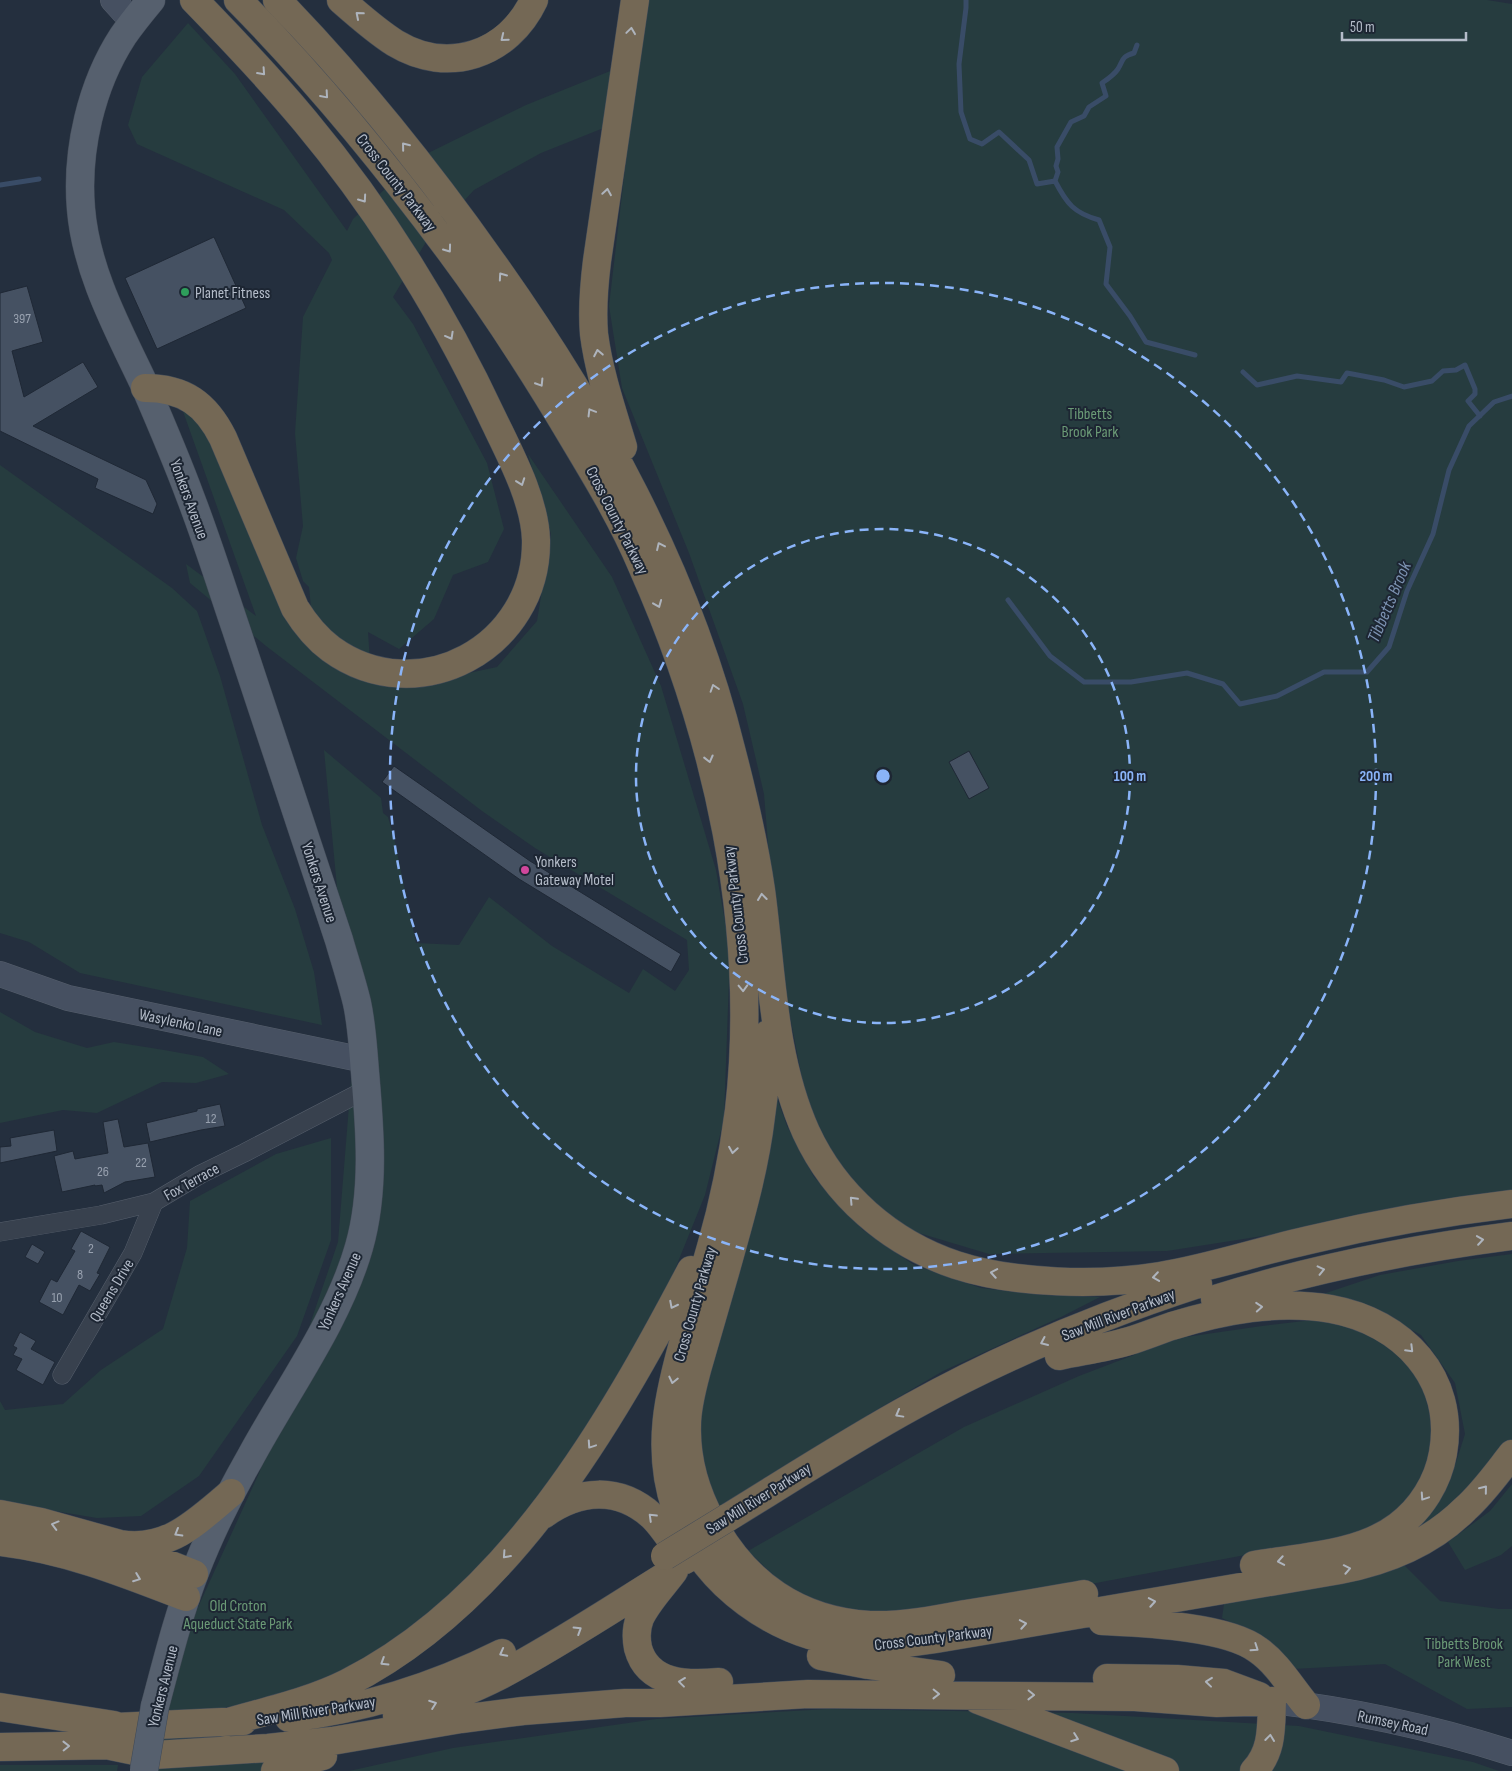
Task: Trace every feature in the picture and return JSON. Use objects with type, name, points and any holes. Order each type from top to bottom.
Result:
[{"type":"highway","name":"Cross County Parkway","points":[[238,0],[292,57],[357,131],[417,206],[488,305],[546,393],[612,505],[641,563],[666,624],[687,685],[713,775],[731,863],[739,925],[744,1009],[740,1089],[731,1163],[720,1215],[676,1368],[669,1397],[665,1428],[665,1458],[673,1499],[688,1538],[706,1565],[728,1588],[767,1616],[802,1632],[841,1642],[870,1645],[906,1643],[1053,1619]]},
{"type":"highway","name":"Cross County Parkway","points":[[277,0],[325,51],[388,126],[481,246],[576,388],[639,501],[686,607],[725,725],[755,856],[768,946]]},
{"type":"highway","points":[[341,0],[396,44],[420,54],[446,59],[462,58],[476,54],[502,41],[522,20],[534,0]]},
{"type":"highway","points":[[636,0],[597,261],[593,318],[604,382],[639,501]]},
{"type":"highway","points":[[145,388],[178,393],[202,407],[211,416],[223,438],[295,608],[317,638],[341,656],[354,663],[380,671],[409,673],[437,670],[462,662],[485,647],[497,638],[518,610],[528,587],[534,559],[536,540],[533,520],[520,477],[472,375],[415,275],[355,187],[306,123],[199,5]]},
{"type":"highway","points":[[768,946],[776,1019],[785,1069],[799,1114],[818,1155],[844,1191],[877,1222],[915,1247],[955,1264],[995,1274],[1040,1280],[1136,1279],[1189,1271],[1295,1243],[1363,1228],[1512,1204]]},
{"type":"highway","points":[[768,946],[768,1038],[760,1125],[745,1200],[694,1381],[687,1424],[689,1462],[696,1489],[707,1514],[737,1561],[767,1589],[790,1604],[831,1619],[858,1624],[889,1625],[927,1621],[1326,1553],[1362,1545],[1396,1527],[1420,1504],[1438,1470],[1445,1440],[1445,1420],[1439,1395],[1428,1370],[1413,1351],[1394,1334],[1356,1316],[1308,1306],[1248,1308],[1191,1321],[1128,1341],[1059,1356]]},
{"type":"highway","points":[[225,1723],[286,1706],[330,1691],[367,1672],[388,1660],[430,1630],[466,1597],[538,1518],[590,1446],[625,1391],[674,1306],[720,1215]]},
{"type":"highway","name":"Saw Mill River Parkway","points":[[732,1525],[833,1452],[913,1406],[1001,1362],[1106,1316],[1206,1281],[1320,1249],[1420,1229],[1512,1216]]},
{"type":"highway","name":"Saw Mill River Parkway","points":[[0,1747],[106,1745],[286,1735],[362,1724],[418,1710],[474,1688],[552,1646],[669,1564],[732,1525],[918,1424],[1059,1356],[1154,1319],[1265,1284],[1327,1268],[1388,1256],[1512,1236]]},
{"type":"highway","points":[[1053,1619],[1340,1570],[1387,1558],[1417,1545],[1455,1519],[1478,1496],[1512,1454]]},
{"type":"highway","points":[[0,1514],[41,1522],[133,1546],[147,1546],[160,1542],[188,1527],[231,1493]]},
{"type":"highway","points":[[538,1518],[563,1502],[586,1495],[607,1494],[623,1498],[654,1518],[711,1594],[736,1616],[763,1634],[783,1643],[834,1659],[941,1675]]},
{"type":"highway","points":[[102,1539],[190,1585]]},
{"type":"highway","points":[[0,1542],[38,1547],[190,1585]]},
{"type":"highway","points":[[669,1564],[641,1617],[636,1636],[642,1659],[649,1668],[664,1678],[678,1682],[709,1683],[778,1679],[902,1678],[941,1675],[1160,1678],[1224,1683],[1272,1701]]},
{"type":"highway","name":"Saw Mill River Parkway","points":[[0,1729],[125,1727],[276,1719],[335,1711],[392,1698],[449,1678],[493,1658],[669,1564]]},
{"type":"highway","points":[[1053,1619],[1158,1625],[1218,1634],[1241,1640],[1261,1651],[1306,1705]]},
{"type":"highway","points":[[106,1745],[154,1755],[268,1748],[332,1742],[442,1722],[500,1714],[625,1703],[660,1703],[808,1694],[1135,1697],[1217,1703],[1272,1701]]},
{"type":"highway","points":[[965,1695],[1165,1771]]},
{"type":"highway","points":[[1254,1771],[1262,1762],[1269,1748],[1272,1701]]},
{"type":"highway","points":[[274,1771],[296,1763],[334,1754],[626,1710],[660,1703]]},
{"type":"highway","points":[[0,1707],[125,1727]]},
{"type":"main road","name":"Yonkers Avenue","points":[[144,1770],[155,1706],[190,1585],[231,1493],[337,1302],[359,1248],[369,1191],[367,1089],[357,1004],[336,931],[191,497],[109,309],[86,243],[81,209],[80,172],[85,134],[90,114],[106,68],[122,38],[151,0]]},
{"type":"street","points":[[113,0],[133,22]]},
{"type":"street","name":"Wasylenko Lane","points":[[0,974],[68,998],[364,1060]]},
{"type":"street","name":"Fox Terrace","points":[[0,1232],[101,1215],[154,1202],[201,1174],[244,1154],[367,1089]]},
{"type":"street","name":"Queens Drive","points":[[62,1374],[133,1253],[154,1202]]},
{"type":"street","name":"Rumsey Road","points":[[1272,1701],[1306,1705],[1416,1727],[1512,1754]]},
{"type":"green space","name":"Tibbetts Brook Park","points":[[649,0],[1487,0],[1512,4],[1512,1197],[1167,1251],[989,1254],[882,1222],[826,1152],[808,1109],[787,1001],[770,868],[764,794],[743,704],[689,553],[622,388],[609,306],[631,117],[541,153],[474,190],[426,242],[393,297],[413,324],[487,463],[504,529],[488,562],[453,575],[434,619],[399,649],[368,632],[371,676],[417,684],[497,667],[537,621],[551,534],[528,454],[612,577],[661,686],[716,870],[730,951],[724,1119],[705,1195],[661,1304],[600,1421],[525,1520],[441,1612],[364,1666],[260,1705],[226,1707],[194,1757],[280,1761],[261,1771],[139,1771],[149,1715],[260,1471],[338,1242],[353,1056],[324,750],[381,798],[383,813],[388,817],[394,838],[416,943],[459,945],[489,897],[552,946],[629,993],[643,969],[675,991],[689,970],[687,940],[535,848],[482,811],[266,646],[190,583],[186,564],[256,616],[180,403],[199,412],[314,638],[309,587],[303,581],[296,558],[303,526],[295,433],[303,317],[332,260],[329,253],[284,210],[137,144],[128,125],[142,77],[188,23],[235,74],[347,231],[353,219],[418,158],[526,105],[640,59]]},
{"type":"green space","points":[[0,465],[172,588],[197,611],[220,676],[262,825],[295,909],[314,972],[322,1025],[80,973],[29,942],[0,933]]},
{"type":"green space","points":[[0,1012],[35,1032],[87,1048],[114,1042],[203,1057],[229,1074],[196,1083],[162,1082],[97,1113],[63,1110],[0,1123]]},
{"type":"green space","points":[[773,1087],[787,1126],[814,1177],[863,1230],[914,1265],[981,1288],[1043,1295],[1100,1297],[943,1371],[868,1415],[868,1417],[715,1511],[694,1453],[703,1379]]},
{"type":"green space","points":[[331,1138],[331,1240],[297,1336],[199,1476],[141,1516],[97,1518],[0,1502],[0,1401],[5,1410],[63,1404],[101,1370],[163,1329],[187,1248],[190,1201],[276,1154]]},
{"type":"green space","points":[[1512,1254],[1512,1440],[1484,1479],[1446,1518],[1402,1536],[1424,1522],[1450,1481],[1465,1434],[1455,1383],[1421,1335],[1371,1308],[1314,1297],[1380,1275],[1458,1261]]},
{"type":"green space","points":[[1321,1319],[1366,1330],[1402,1356],[1422,1384],[1433,1427],[1433,1461],[1413,1503],[1378,1530],[914,1617],[834,1609],[783,1584],[748,1551],[964,1427],[1140,1351],[1179,1338]]},
{"type":"green space","points":[[1512,1484],[1512,1546],[1501,1555],[1465,1570],[1448,1542],[1490,1511]]},
{"type":"green space","name":"Tibbetts Brook Park West","points":[[1404,1565],[1440,1601],[1512,1609],[1512,1707],[1467,1709],[1385,1664],[1293,1669],[1253,1633],[1222,1618],[1224,1604]]},
{"type":"green space","points":[[828,1709],[1073,1713],[1299,1726],[1473,1762],[1499,1771],[349,1771],[453,1748],[656,1719]]},
{"type":"green space","points":[[0,1765],[118,1765],[117,1771],[0,1771]]},
{"type":"building","points":[[214,237],[246,308],[157,349],[125,278]]},
{"type":"building","points":[[27,286],[43,342],[12,351],[24,397],[83,362],[98,387],[33,426],[146,480],[157,504],[153,514],[95,488],[98,479],[0,431],[0,293]]},
{"type":"building","points":[[969,751],[989,788],[969,799],[949,762]]},
{"type":"building","name":"Yonkers Gateway Motel","points":[[394,766],[530,861],[681,954],[671,972],[519,879],[382,782]]},
{"type":"building","points":[[220,1104],[225,1126],[150,1142],[146,1123]]},
{"type":"building","points":[[118,1119],[124,1147],[148,1143],[155,1177],[125,1182],[104,1193],[102,1185],[62,1192],[54,1156],[73,1151],[75,1159],[108,1153],[103,1122]]},
{"type":"building","points":[[54,1130],[57,1151],[0,1163],[0,1147],[11,1146],[10,1138]]},
{"type":"building","points":[[81,1231],[110,1247],[97,1273],[100,1274],[90,1291],[79,1285],[63,1315],[39,1302],[51,1279],[57,1282],[75,1251],[71,1249]]},
{"type":"building","points":[[32,1244],[45,1252],[38,1264],[25,1257]]},
{"type":"building","points":[[20,1332],[36,1341],[31,1349],[55,1362],[43,1385],[16,1370],[22,1359],[13,1355],[17,1348],[13,1346]]},
{"type":"waterway","points":[[966,0],[959,64],[961,112],[970,139],[982,144],[999,132],[1029,160],[1037,184],[1055,181],[1063,196],[1077,211],[1099,220],[1110,247],[1106,284],[1130,316],[1146,342],[1195,355]]},
{"type":"waterway","points":[[1055,181],[1058,172],[1056,166],[1058,159],[1057,147],[1071,122],[1084,116],[1089,107],[1106,96],[1102,83],[1115,73],[1125,57],[1134,53],[1137,45]]},
{"type":"waterway","name":"Tibbetts Brook","points":[[0,185],[39,179]]},
{"type":"waterway","points":[[1243,372],[1257,385],[1297,376],[1341,382],[1347,373],[1384,380],[1404,387],[1432,381],[1443,371],[1456,370],[1465,365],[1475,389],[1475,394],[1468,401],[1480,416]]},
{"type":"waterway","name":"Tibbetts Brook","points":[[1008,600],[1050,656],[1084,682],[1131,682],[1187,673],[1223,684],[1240,704],[1277,696],[1324,672],[1367,672],[1389,647],[1407,591],[1433,534],[1449,470],[1469,426],[1494,402],[1512,396]]},
{"type":"place","name":"Planet Fitness","points":[[185,292]]},
{"type":"place","name":"Yonkers Gateway Motel","points":[[525,870]]},
{"type":"park label","name":"Old Croton Aqueduct State Park","points":[[238,1614]]}]
